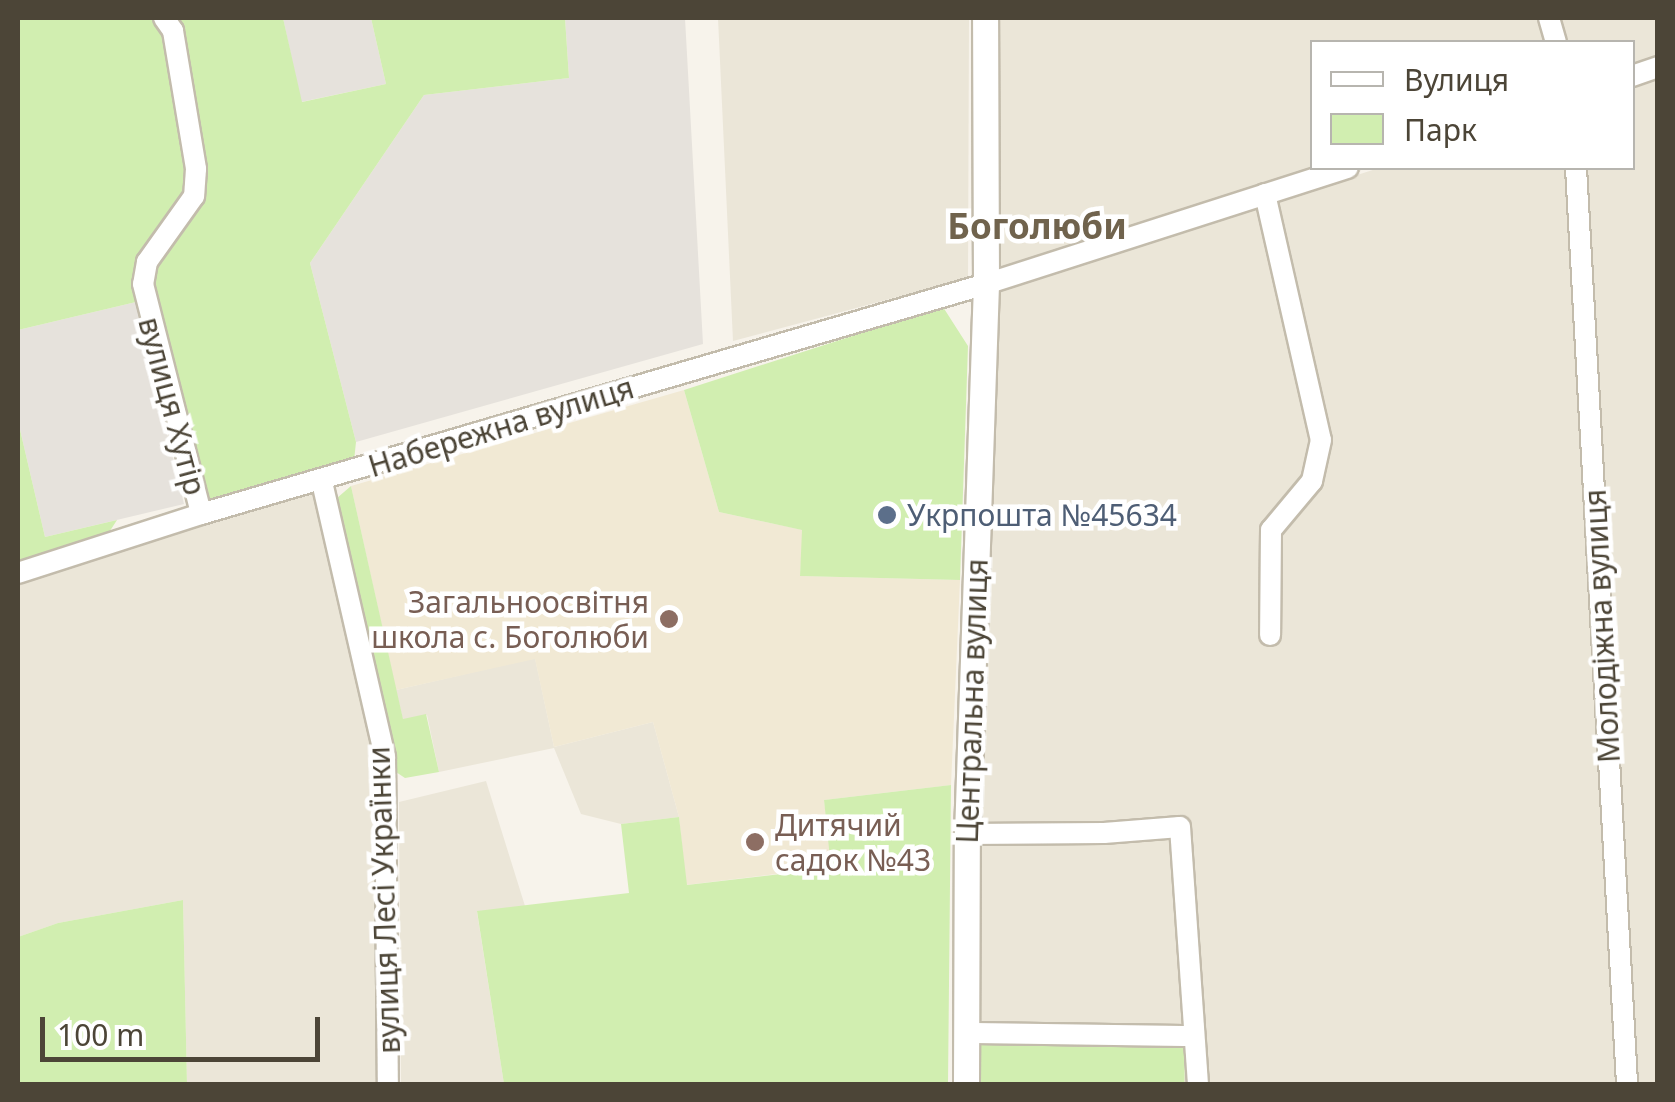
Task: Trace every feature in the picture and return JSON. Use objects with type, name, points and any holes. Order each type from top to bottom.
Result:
[{"type":"street","name":"вулиця Хутір","points":[[164,18],[173,31],[179,65],[196,169],[194,196],[147,262],[143,284],[201,514]]},
{"type":"street","name":"Центральна вулиця","points":[[966,1084],[967,834],[986,284],[985,18]]},
{"type":"street","name":"Набережна вулиця","points":[[18,573],[201,514],[322,482],[720,360],[986,284],[1342,170]]},
{"type":"street","name":"Молодіжна вулиця","points":[[1576,170],[1627,1084]]},
{"type":"street","points":[[1265,194],[1321,440],[1312,481],[1271,530],[1270,635]]},
{"type":"street","name":"вулиця Лесі Українки","points":[[322,482],[385,757],[388,1084]]},
{"type":"street","points":[[967,834],[1104,834],[1180,826],[1198,1084]]},
{"type":"street","points":[[967,1033],[1192,1036]]},
{"type":"shaded area","points":[[283,18],[371,18],[386,84],[301,102]]},
{"type":"shaded area","points":[[565,18],[685,18],[703,344],[356,442],[310,263],[424,95],[569,78]]},
{"type":"shaded area","points":[[718,18],[969,18],[968,278],[733,341]]},
{"type":"shaded area","points":[[998,18],[1657,18],[1657,59],[1635,66],[1635,40],[1310,40],[1310,170],[1316,170],[996,271]]},
{"type":"shaded area","points":[[1657,77],[1657,1084],[1190,1084],[978,1044],[978,834],[997,291],[1373,170],[1635,170],[1635,85]]},
{"type":"shaded area","points":[[136,302],[184,504],[45,537],[18,421],[18,330]]},
{"type":"shaded area","name":"Загальноосвітня школа с. Боголюби","points":[[684,390],[719,512],[803,530],[800,576],[960,580],[951,785],[824,800],[832,867],[686,885],[679,817],[653,722],[554,747],[535,659],[396,690],[351,486]]},
{"type":"shaded area","points":[[314,494],[375,758],[378,1084],[187,1084],[183,900],[58,923],[18,937],[18,582],[203,523]]},
{"type":"shaded area","points":[[535,658],[554,747],[653,722],[679,817],[621,824],[581,814],[554,748],[439,772],[427,715],[403,720],[396,690]]},
{"type":"shaded area","points":[[486,781],[525,906],[477,912],[504,1084],[401,1084],[399,802]]},
{"type":"green space","points":[[18,18],[151,18],[163,34],[185,170],[184,193],[140,259],[136,302],[18,330]]},
{"type":"green space","points":[[174,18],[283,18],[302,102],[386,84],[371,18],[565,18],[569,78],[424,95],[310,263],[356,442],[354,461],[205,502],[150,284],[154,265],[201,199]]},
{"type":"green space","points":[[943,307],[968,346],[960,580],[800,576],[802,530],[719,512],[684,390]]},
{"type":"green space","points":[[18,421],[45,537],[117,520],[106,537],[18,565]]},
{"type":"green space","points":[[351,486],[403,719],[426,714],[439,772],[405,778],[396,772],[337,498]]},
{"type":"green space","points":[[951,785],[948,1084],[504,1084],[477,911],[629,893],[621,824],[679,817],[687,885],[831,868],[824,800]]},
{"type":"green space","points":[[183,900],[187,1084],[18,1084],[18,937],[58,923]]},
{"type":"green space","points":[[978,1044],[1185,1048],[1184,1084],[977,1084]]},
{"type":"place","name":"Укрпошта №45634","points":[[887,515]]},
{"type":"place","name":"Загальноосвітня школа с. Боголюби","points":[[669,619]]},
{"type":"place","name":"Дитячий садок №43","points":[[755,842]]},
{"type":"district","name":"Боголюби","points":[[1037,226]]}]
